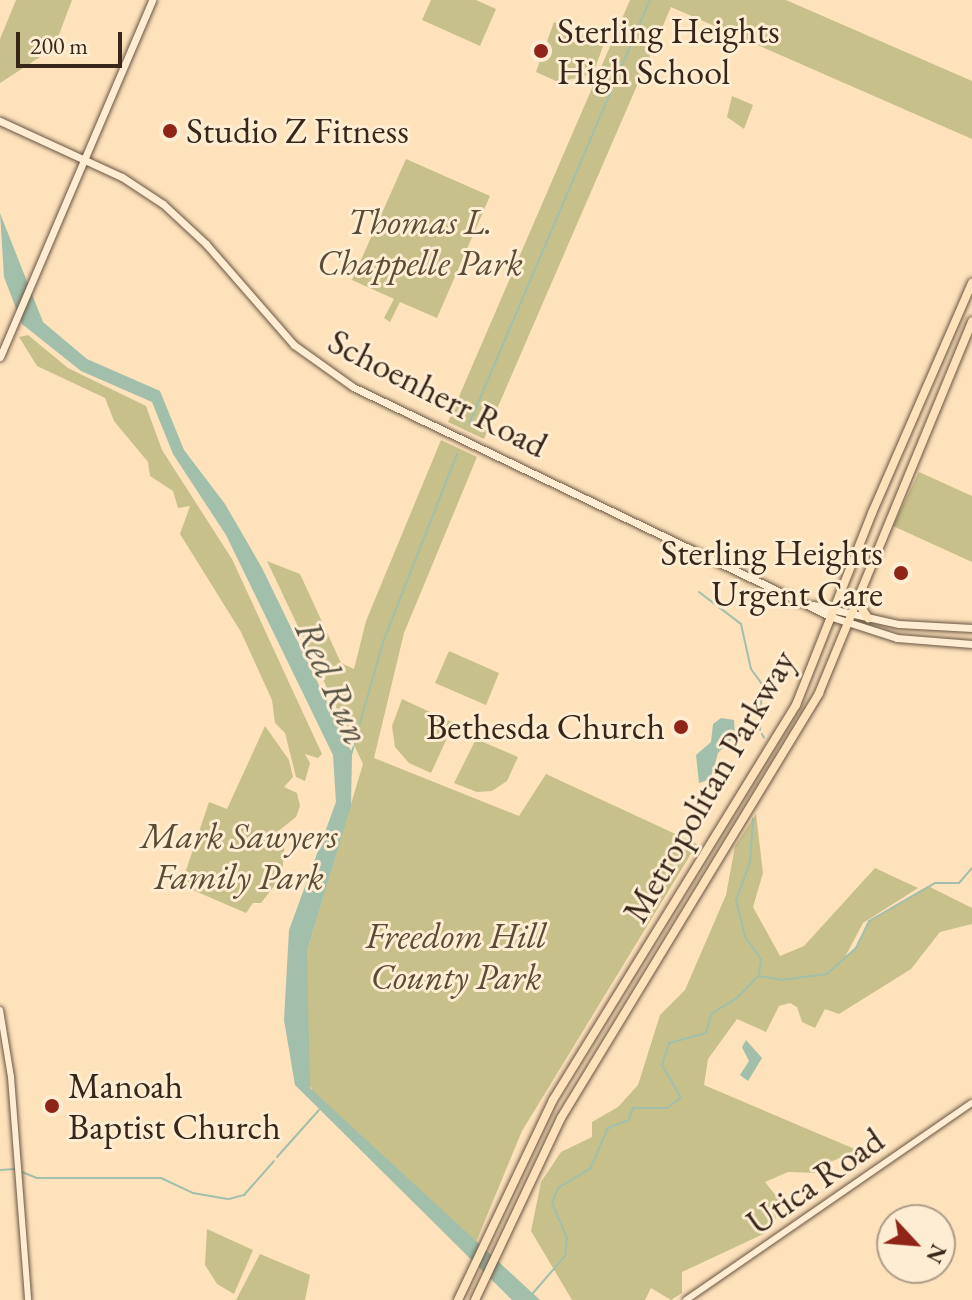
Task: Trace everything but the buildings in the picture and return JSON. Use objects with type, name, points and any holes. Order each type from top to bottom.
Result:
[{"type":"main road","points":[[0,357],[152,0]]},
{"type":"main road","name":"Schoenherr Road","points":[[0,121],[132,183],[173,212],[294,345],[343,382],[813,605],[889,636],[970,644]]},
{"type":"main road","name":"Metropolitan Parkway","points":[[458,1300],[553,1100],[792,713],[872,513],[970,294],[972,283]]},
{"type":"main road","name":"Metropolitan Parkway","points":[[475,1300],[564,1112],[802,723],[850,619],[886,523],[972,321]]},
{"type":"main road","points":[[890,471],[892,481],[903,483]]},
{"type":"main road","points":[[872,513],[886,523]]},
{"type":"main road","points":[[856,600],[868,618]]},
{"type":"main road","name":"Schoenherr Road","points":[[850,619],[972,628]]},
{"type":"main road","points":[[889,636],[899,624]]},
{"type":"main road","points":[[970,644],[972,628]]},
{"type":"main road","points":[[792,713],[802,723]]},
{"type":"main road","points":[[758,766],[768,778]]},
{"type":"main road","points":[[655,935],[681,921]]},
{"type":"main road","points":[[553,1100],[556,1109],[564,1112]]},
{"type":"street","points":[[0,1010],[28,1300]]},
{"type":"street","name":"Utica Road","points":[[686,1300],[972,1103]]},
{"type":"green space","points":[[16,0],[72,0],[54,48],[0,83],[0,39]]},
{"type":"green space","points":[[431,0],[476,0],[496,9],[480,46],[422,20]]},
{"type":"green space","points":[[630,0],[786,0],[972,81],[972,139],[671,7],[484,439],[448,422]]},
{"type":"green space","points":[[554,22],[604,43],[596,66],[585,76],[558,82],[536,72]]},
{"type":"green space","points":[[732,96],[753,105],[744,129],[727,117]]},
{"type":"green space","name":"Thomas L. Chappelle Park","points":[[406,159],[490,196],[437,318],[400,302],[390,322],[384,318],[394,299],[352,280]]},
{"type":"green space","points":[[28,335],[68,368],[146,406],[162,450],[232,559],[322,754],[318,758],[305,754],[310,763],[305,781],[296,777],[285,733],[275,723],[272,700],[241,632],[180,534],[190,506],[178,508],[173,491],[150,476],[148,462],[114,421],[105,398],[37,366],[19,337]]},
{"type":"green space","name":"Freedom Hill County Park","points":[[441,440],[477,457],[404,633],[374,758],[519,816],[546,774],[697,844],[522,1131],[476,1242],[315,1095],[307,1081],[307,951],[363,764],[267,561],[300,574],[341,663],[354,669],[366,621]]},
{"type":"green space","points":[[919,472],[972,496],[972,562],[893,526]]},
{"type":"green space","points":[[449,651],[499,673],[486,705],[435,683]]},
{"type":"green space","points":[[402,699],[454,723],[431,773],[409,763],[395,747],[392,726]]},
{"type":"green space","name":"Mark Sawyers Family Park","points":[[265,726],[289,760],[293,777],[284,787],[297,793],[300,806],[296,817],[277,832],[285,840],[282,876],[261,903],[253,903],[246,913],[181,885],[209,802],[227,809]]},
{"type":"green space","points":[[476,739],[518,757],[507,781],[492,791],[477,792],[454,783]]},
{"type":"green space","points":[[756,814],[763,873],[753,907],[780,956],[804,946],[875,868],[918,888],[863,923],[845,957],[856,948],[869,921],[928,886],[972,908],[972,924],[940,932],[911,969],[839,1014],[825,1009],[815,1028],[802,1022],[797,1007],[790,1003],[779,1006],[766,1032],[737,1019],[708,1059],[704,1085],[857,1150],[826,1164],[839,1181],[819,1173],[788,1172],[765,1182],[781,1202],[772,1230],[682,1272],[682,1293],[671,1300],[651,1288],[645,1300],[572,1300],[531,1231],[541,1182],[561,1152],[592,1137],[592,1122],[618,1107],[638,1085],[660,1015],[685,990],[726,895],[735,846]]},
{"type":"green space","points":[[207,1229],[253,1250],[234,1294],[217,1284],[205,1265]]},
{"type":"green space","points":[[260,1254],[310,1275],[305,1300],[236,1300]]},
{"type":"shaded area","name":"Red Run","points":[[0,213],[43,322],[87,359],[160,391],[184,450],[225,504],[262,568],[352,753],[351,806],[307,951],[310,1088],[540,1300],[512,1300],[295,1085],[284,1020],[289,930],[336,802],[333,755],[226,535],[173,454],[152,402],[81,371],[22,324],[4,277]]},
{"type":"shaded area","points":[[721,718],[734,720],[735,736],[718,753],[711,779],[699,783],[696,755],[711,742],[713,724]]},
{"type":"shaded area","points":[[746,1040],[762,1058],[748,1081],[740,1075],[749,1061],[742,1047]]},
{"type":"waterway","points":[[469,424],[650,0]]},
{"type":"waterway","points":[[351,755],[383,642],[457,454]]},
{"type":"waterway","points":[[699,592],[741,624],[751,669],[762,684],[760,730]]},
{"type":"waterway","points":[[762,734],[764,738]]},
{"type":"waterway","points":[[753,819],[750,862],[736,900],[745,937],[761,959],[759,973]]},
{"type":"waterway","points":[[533,1293],[565,1256],[567,1238],[552,1203],[558,1188],[590,1169],[608,1128],[629,1120],[633,1108],[667,1108],[681,1098],[662,1065],[669,1043],[706,1033],[711,1014],[737,998],[758,976],[782,980],[827,974],[856,948],[869,921],[935,883],[959,883],[972,868]]},
{"type":"waterway","points":[[277,1157],[319,1110]]},
{"type":"waterway","points":[[229,1199],[244,1195],[274,1161]]},
{"type":"waterway","points":[[0,1170],[15,1169]]},
{"type":"waterway","points":[[22,1172],[37,1178],[161,1178],[193,1193],[227,1199]]},
{"type":"place","name":"Sterling Heights High School","points":[[541,51]]},
{"type":"place","name":"Studio Z Fitness","points":[[170,131]]},
{"type":"place","name":"Sterling Heights Urgent Care","points":[[901,573]]},
{"type":"place","name":"Bethesda Church","points":[[681,727]]},
{"type":"place","name":"Manoah Baptist Church","points":[[52,1106]]}]
